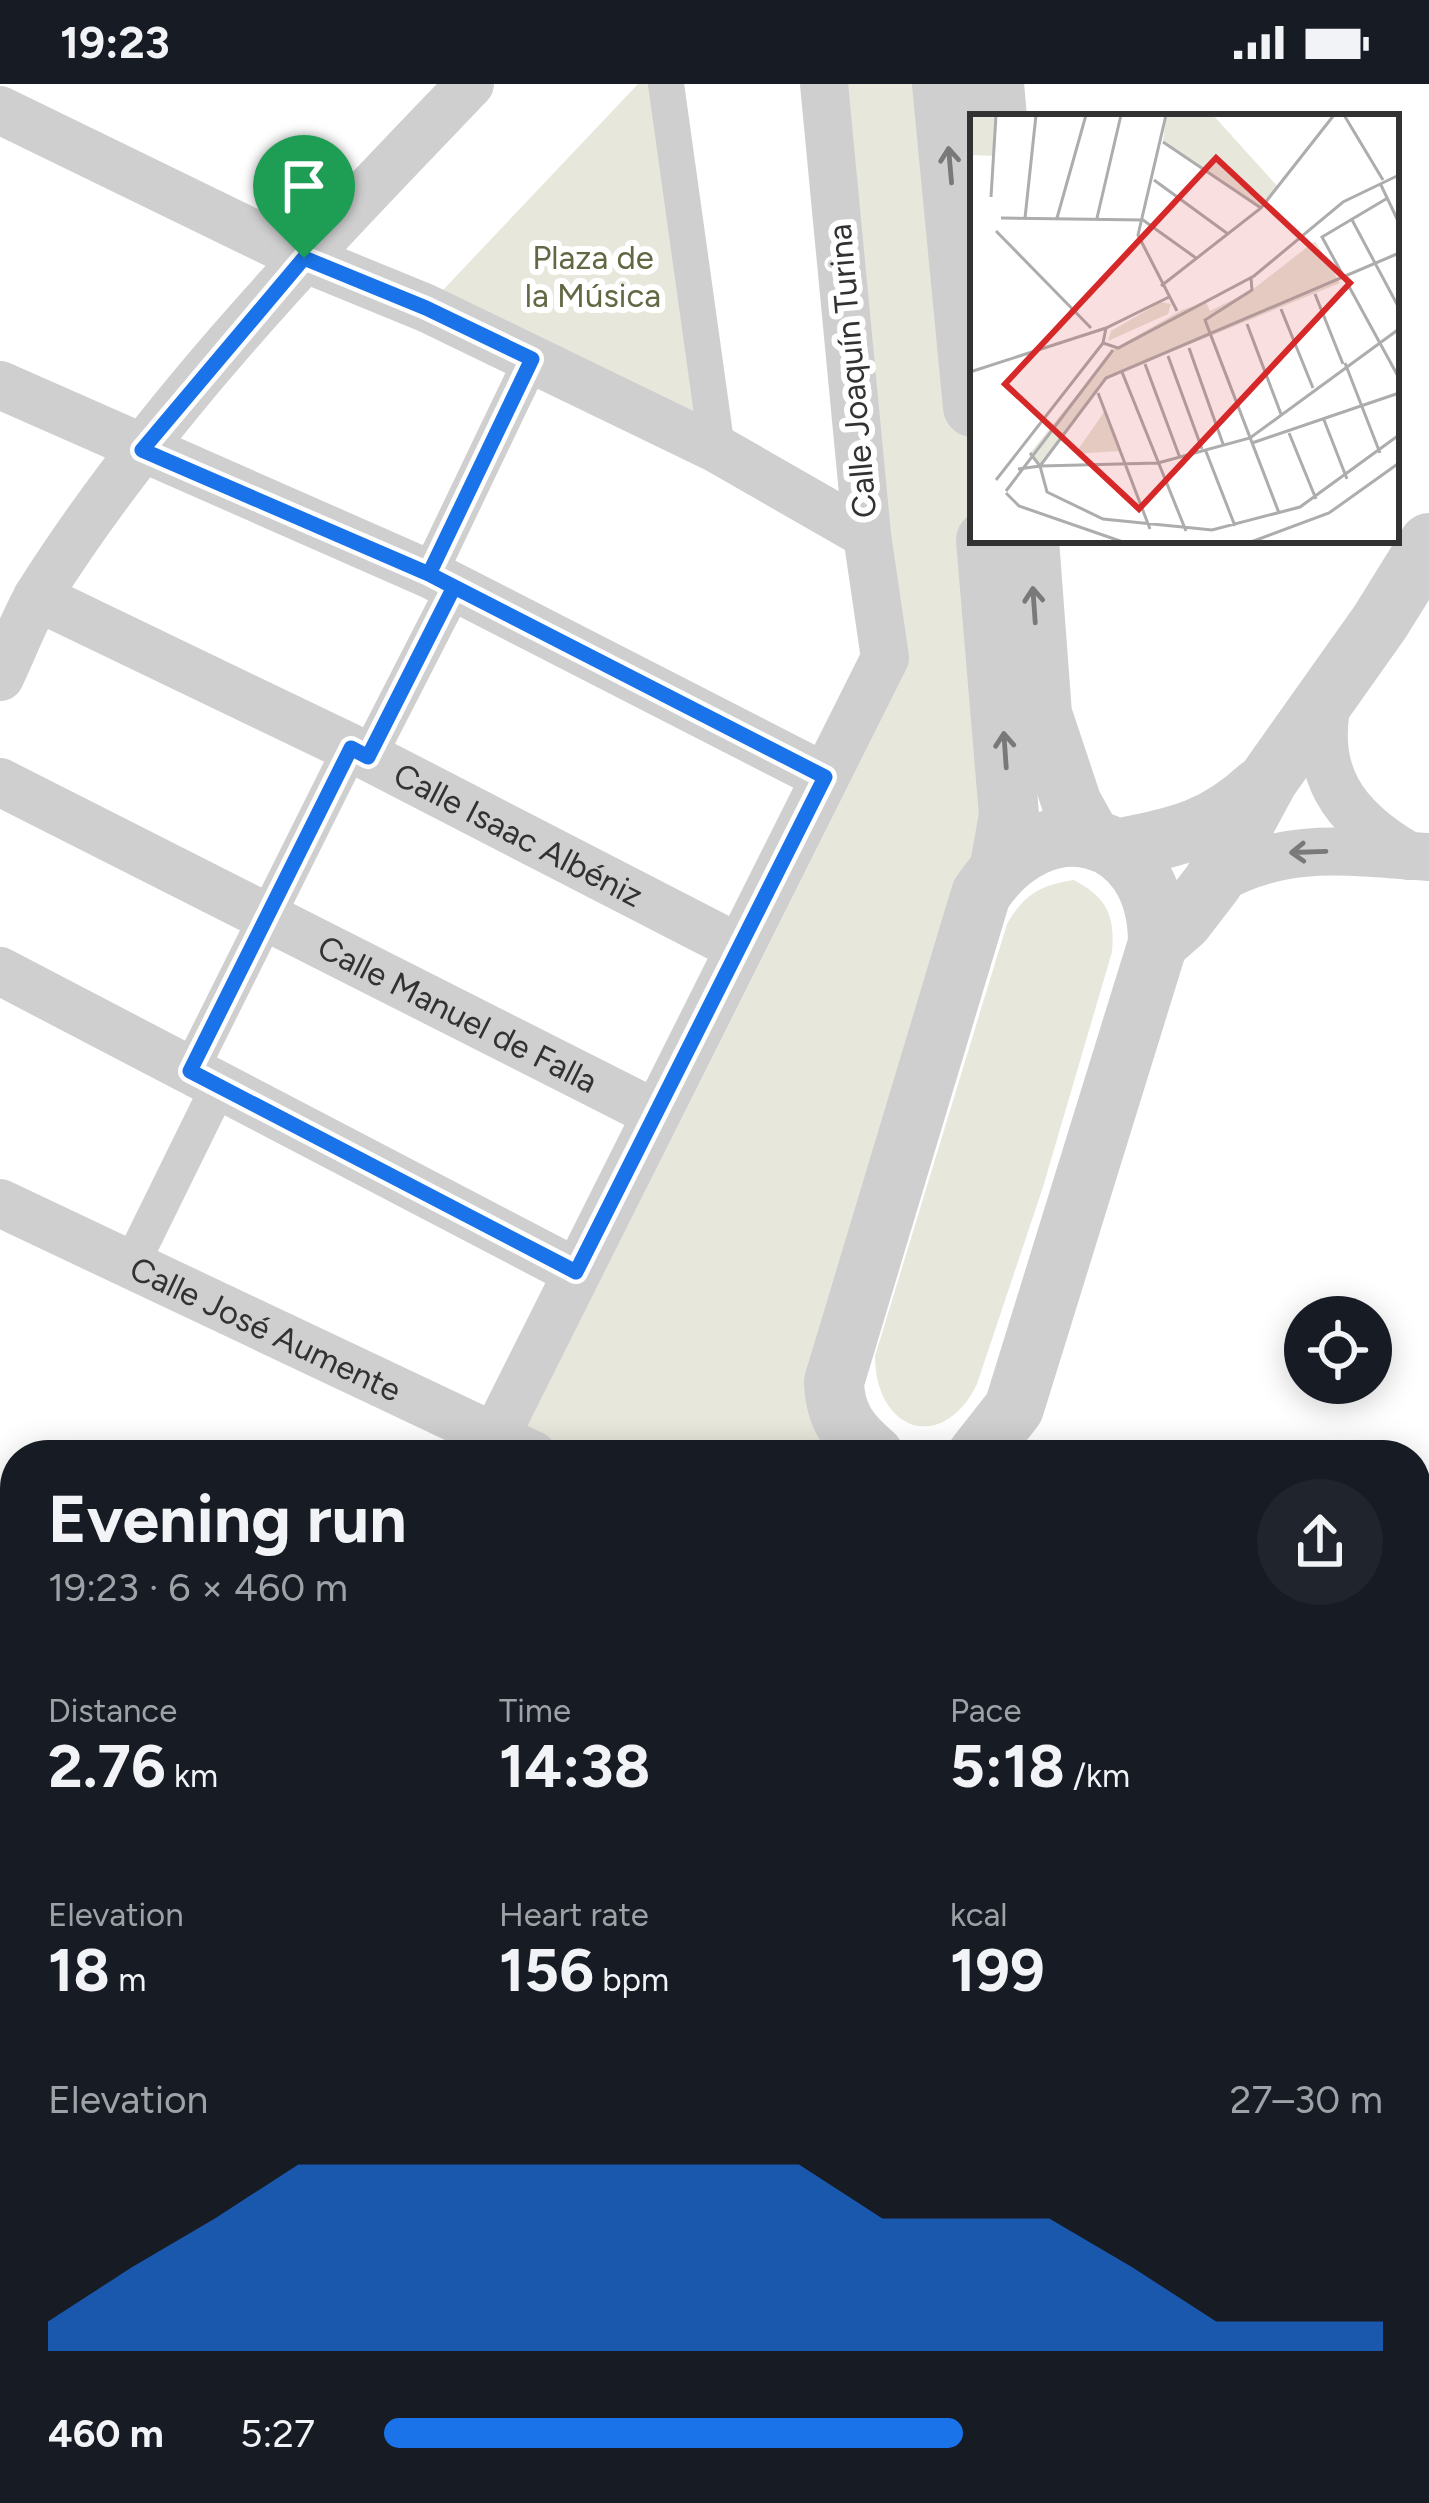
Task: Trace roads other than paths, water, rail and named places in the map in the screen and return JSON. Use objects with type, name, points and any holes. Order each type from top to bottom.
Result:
[{"type":"street","points":[[0,677],[38,597],[142,450],[304,258],[470,84]]},
{"type":"street","points":[[666,84],[717,449]]},
{"type":"street","name":"Calle Joaquín Turina","points":[[824,84],[867,535],[885,658],[825,777]]},
{"type":"street","points":[[942,84],[970,376]]},
{"type":"street","points":[[994,84],[997,114]]},
{"type":"street","points":[[0,110],[304,258],[426,308],[717,449],[867,535]]},
{"type":"street","points":[[131,1265],[265,916],[360,753],[442,580],[532,359]]},
{"type":"street","points":[[0,385],[442,580],[825,777],[576,1272],[508,1440]]},
{"type":"street","points":[[856,1440],[828,1431],[834,1382],[968,937],[982,894],[1000,866],[1009,815],[986,543]]},
{"type":"street","points":[[1024,1432],[1158,943],[1158,911],[1147,881],[1104,844],[1072,804],[1042,713],[1029,543]]},
{"type":"street","points":[[1158,943],[1183,921],[1213,882],[1268,780],[1380,622],[1429,543]]},
{"type":"street","name":"Calle Isaac Albéniz","points":[[38,597],[360,753],[740,948]]},
{"type":"street","points":[[1329,694],[1323,719],[1324,749],[1344,806],[1372,835],[1419,856]]},
{"type":"street","points":[[1000,866],[1031,845],[1058,838],[1104,844],[1198,830],[1230,814],[1268,780]]},
{"type":"street","name":"Calle Manuel de Falla","points":[[0,782],[656,1114]]},
{"type":"street","points":[[1213,882],[1272,855],[1305,850],[1419,856]]},
{"type":"street","points":[[0,971],[576,1272]]},
{"type":"street","name":"Calle José Aumente","points":[[0,1203],[486,1440]]},
{"type":"park label","name":"Plaza de la Música","points":[[593,276]]}]
